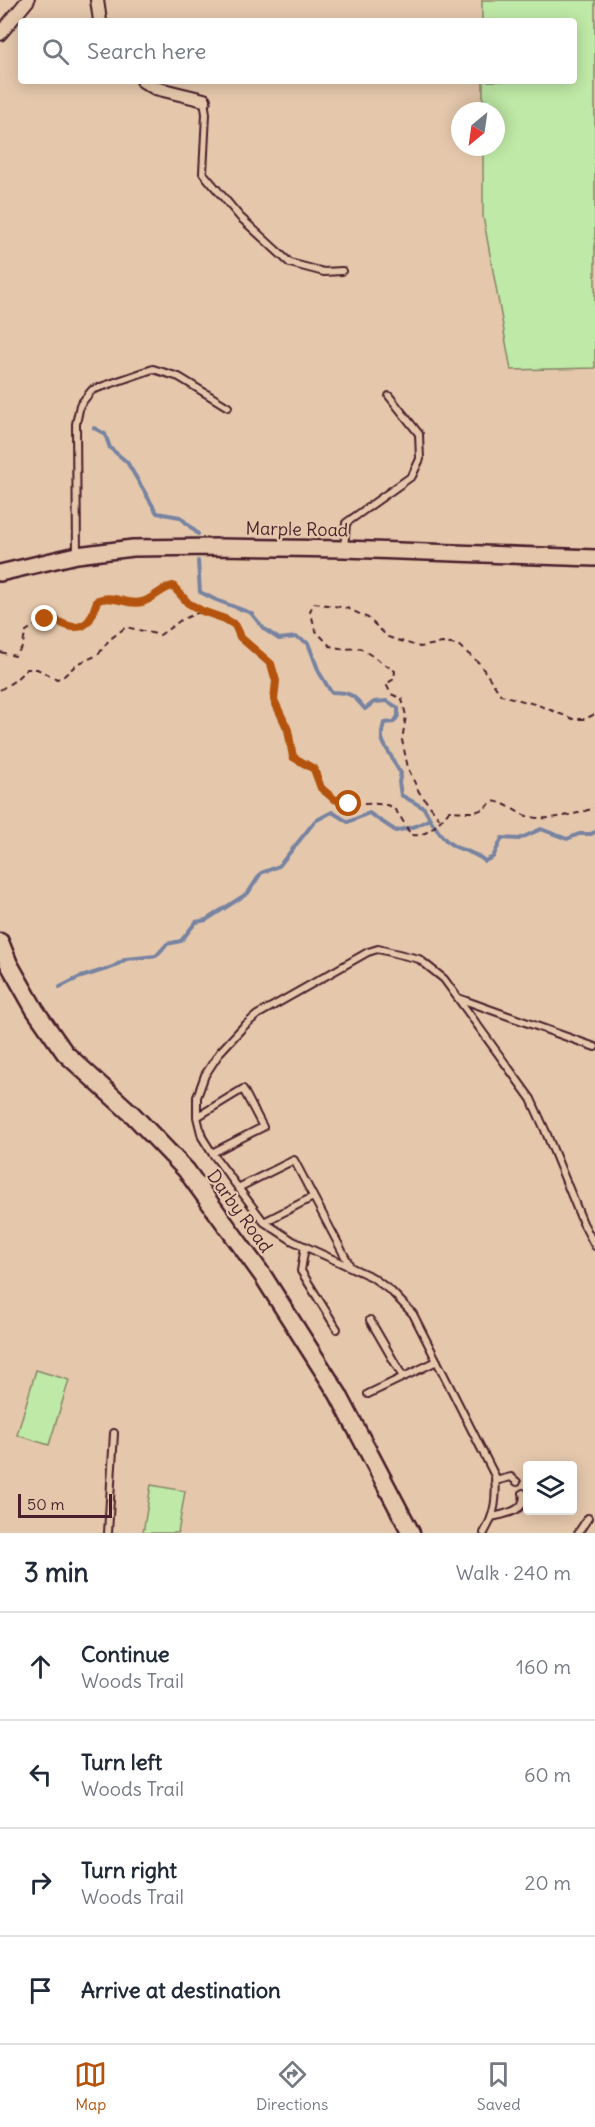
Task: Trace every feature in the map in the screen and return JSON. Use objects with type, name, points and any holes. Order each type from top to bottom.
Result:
[{"type":"main road","name":"Darby Road","points":[[0,942],[9,964],[35,1010],[65,1053],[133,1115],[186,1170],[263,1276],[338,1394],[411,1533]]},
{"type":"street","points":[[0,34],[28,0]]},
{"type":"street","points":[[97,0],[100,18]]},
{"type":"street","points":[[148,84],[155,88],[204,100]]},
{"type":"street","name":"Marple Road","points":[[0,573],[77,555],[133,548],[344,549],[595,558]]},
{"type":"lane","points":[[204,100],[206,114],[203,173],[240,218],[290,263],[324,272],[342,271]]},
{"type":"lane","points":[[77,555],[76,424],[80,405],[92,390],[153,369],[179,377],[228,407]]},
{"type":"lane","points":[[344,549],[346,523],[411,476],[420,459],[419,434],[389,396]]},
{"type":"lane","points":[[484,1533],[496,1504],[495,1481],[491,1468],[413,1314],[402,1301],[372,1277],[293,1241],[264,1222],[202,1137],[197,1117],[197,1097],[205,1075],[220,1052],[257,1014],[368,952],[378,949],[419,959],[444,979],[531,1099],[583,1223],[595,1246]]},
{"type":"lane","points":[[458,998],[595,1047]]},
{"type":"lane","points":[[197,1117],[243,1089],[263,1126],[212,1153]]},
{"type":"lane","points":[[238,1188],[294,1160],[351,1267]]},
{"type":"lane","points":[[264,1222],[313,1197]]},
{"type":"lane","points":[[305,1246],[301,1270],[337,1329]]},
{"type":"lane","points":[[370,1320],[403,1377]]},
{"type":"lane","points":[[368,1394],[437,1361]]},
{"type":"lane","points":[[108,1533],[114,1433]]},
{"type":"lane","points":[[495,1481],[511,1477],[517,1482]]},
{"type":"lane","points":[[492,1517],[511,1513],[521,1506],[523,1501]]},
{"type":"lane","points":[[578,1533],[588,1518]]},
{"type":"path","points":[[0,652],[15,656],[19,653],[26,631],[50,616],[69,627],[78,627],[89,621],[98,600],[108,597],[135,603],[145,602],[164,588],[173,586],[188,603],[235,625],[240,637],[271,664],[276,681],[274,700],[288,730],[293,757],[314,769],[321,788],[334,799],[349,804],[387,805],[395,810],[411,836],[428,833],[449,811],[472,814],[483,810],[494,801],[504,803],[526,816],[550,818],[577,814],[595,808]]},
{"type":"path","points":[[440,820],[419,792],[408,768],[402,740],[406,717],[402,699],[391,694],[386,684],[394,679],[395,671],[360,648],[344,650],[330,646],[316,631],[310,610],[314,603],[346,608],[368,618],[388,637],[420,647],[442,643],[458,645],[479,663],[501,694],[573,719],[585,719],[595,714]]},
{"type":"path","points":[[0,690],[27,669],[37,669],[57,679],[64,676],[77,664],[98,655],[109,640],[126,627],[160,635],[181,620],[202,611]]},
{"type":"green space","points":[[482,0],[595,0],[595,368],[511,370],[483,216],[483,156],[505,156],[505,102],[483,102],[483,84],[577,84],[577,18],[482,18]]},
{"type":"green space","points":[[36,1370],[69,1380],[49,1445],[17,1435]]},
{"type":"green space","points":[[151,1485],[185,1491],[178,1533],[143,1533]]},
{"type":"waterway","points":[[94,428],[105,434],[110,448],[127,462],[157,513],[180,517],[198,534]]},
{"type":"waterway","points":[[198,561],[200,592],[251,613],[264,629],[279,639],[296,637],[308,643],[319,672],[331,692],[350,695],[365,709],[374,702],[387,701],[398,708],[398,716],[394,722],[384,723],[383,741],[401,773],[399,782],[401,795],[424,808],[430,819]]},
{"type":"waterway","points":[[60,987],[78,978],[113,967],[126,959],[156,956],[167,944],[181,941],[196,922],[206,920],[248,893],[261,873],[279,866],[315,821],[332,812],[348,822],[369,813],[396,831],[416,826],[430,819],[449,843],[485,861],[493,857],[502,838],[519,839],[541,829],[567,839],[579,834],[595,832]]},
{"type":"route","points":[[45,619],[50,616],[69,627],[78,627],[89,621],[98,600],[108,597],[135,603],[145,602],[164,588],[173,586],[188,603],[235,625],[240,637],[271,664],[276,681],[274,700],[279,715],[288,730],[293,757],[314,769],[321,788],[334,799],[349,804]]}]
